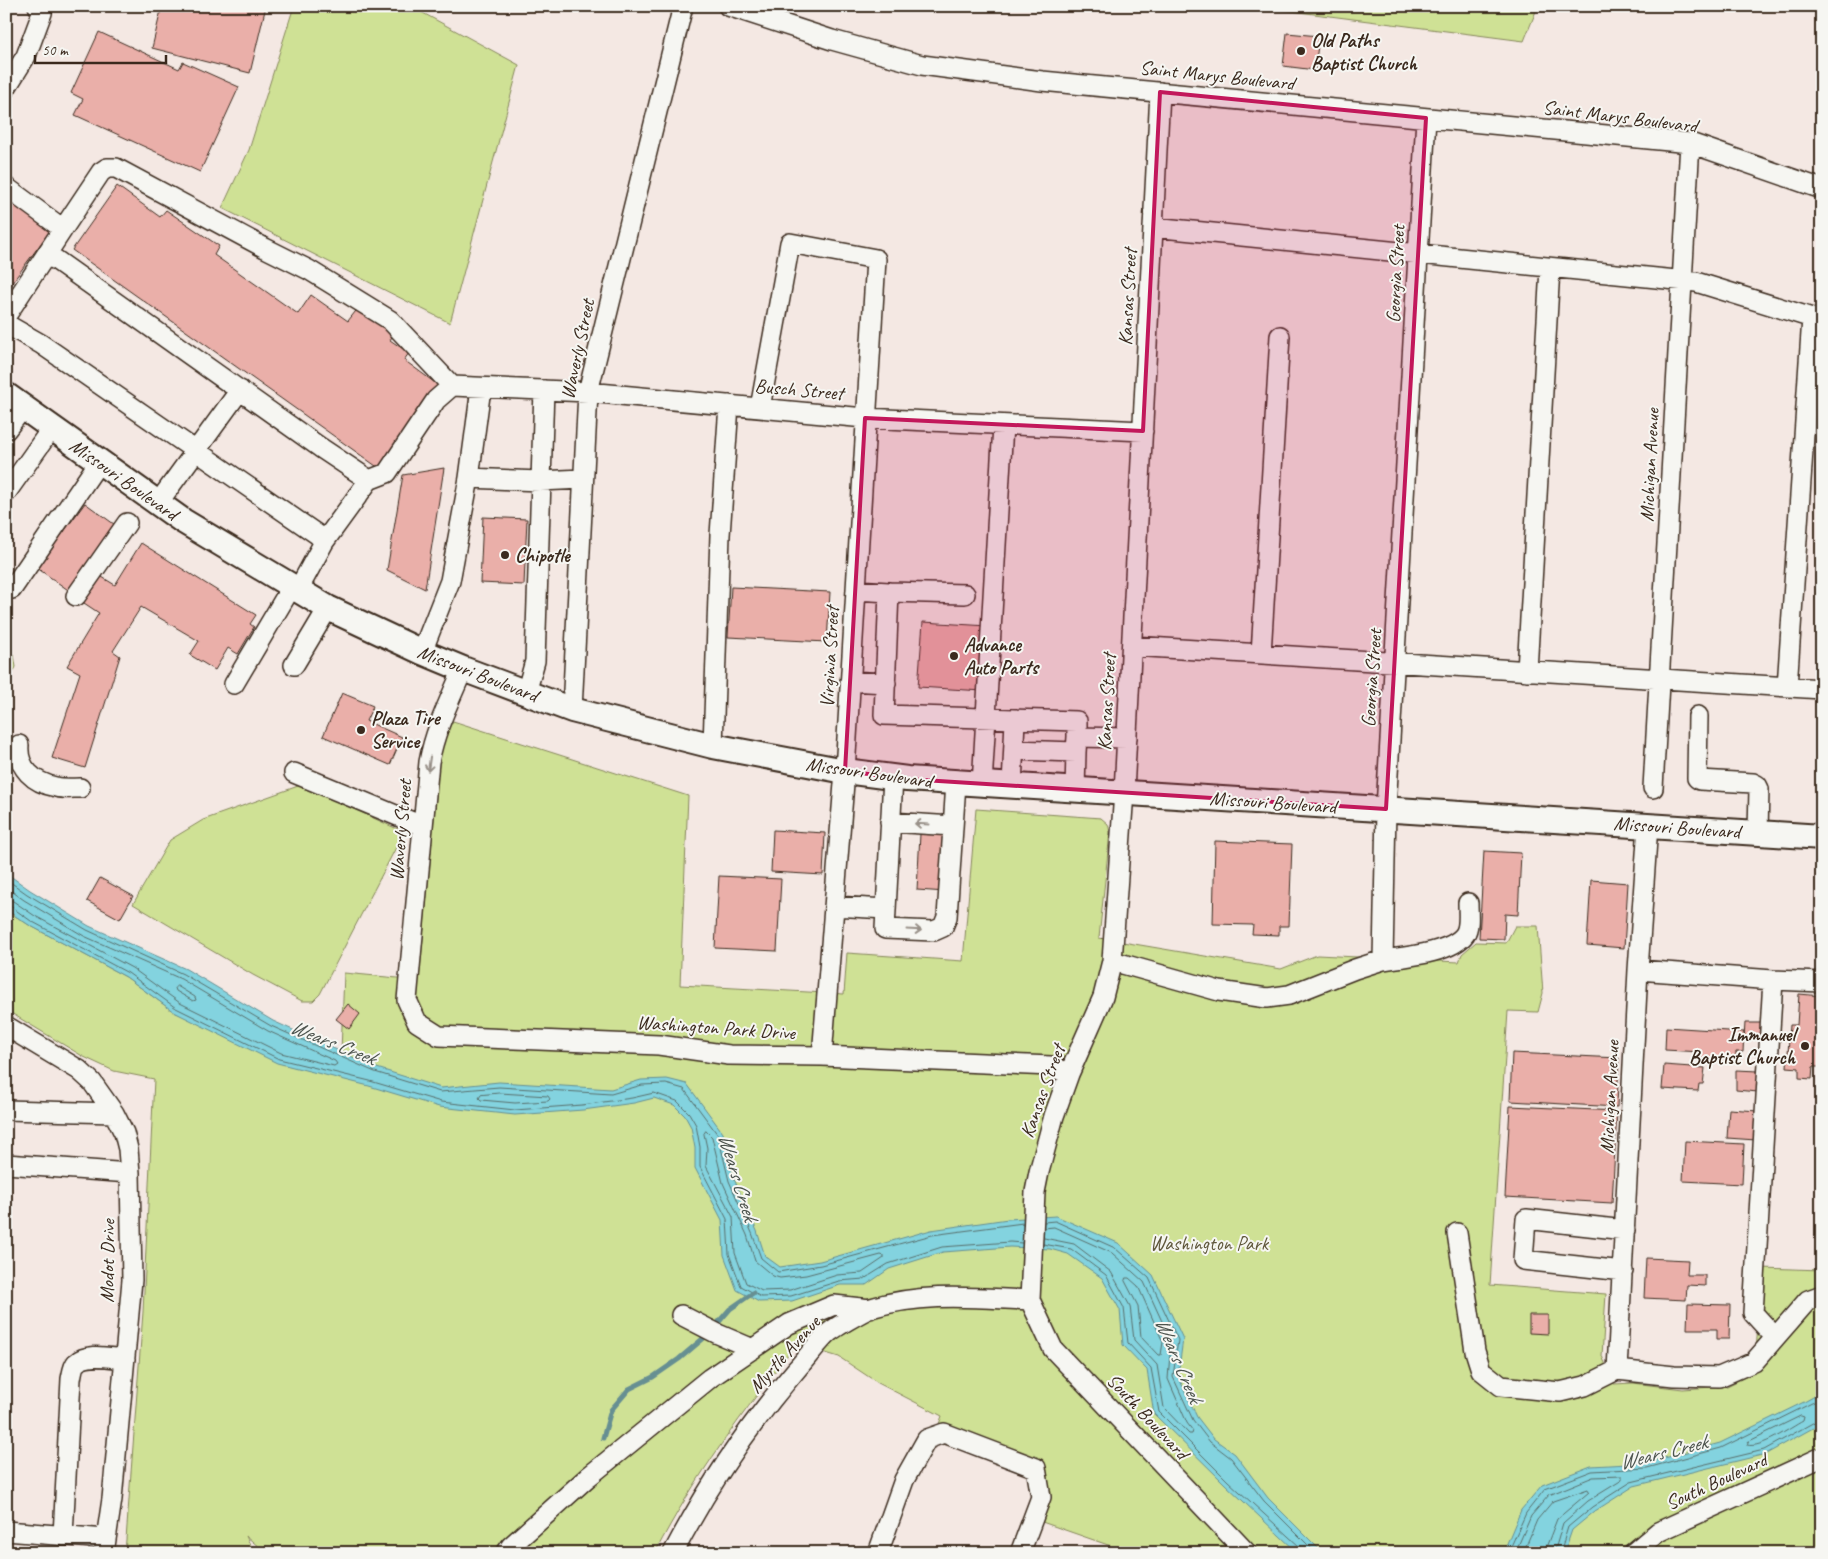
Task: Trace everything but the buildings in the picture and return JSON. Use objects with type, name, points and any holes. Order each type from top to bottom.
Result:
[{"type":"main road","name":"Missouri Boulevard","points":[[15,401],[183,521],[328,608],[422,652],[572,710],[713,746],[845,771],[956,783],[1822,837]]},
{"type":"street","name":"Waverly Street","points":[[572,710],[588,392],[683,6]]},
{"type":"street","name":"Saint Marys Boulevard","points":[[728,6],[832,40],[922,65],[1042,81],[1690,143],[1822,188]]},
{"type":"street","points":[[6,88],[13,62],[26,56],[40,10]]},
{"type":"street","name":"Kansas Street","points":[[1030,1300],[1036,1192],[1039,1172],[1054,1116],[1069,1074],[1103,998],[1112,961],[1127,738],[1160,92]]},
{"type":"street","name":"Georgia Street","points":[[1383,960],[1386,809],[1426,118]]},
{"type":"street","name":"Michigan Avenue","points":[[1653,788],[1690,143]]},
{"type":"street","points":[[6,316],[101,172],[108,168],[116,168],[264,248],[310,270],[390,320],[452,386],[436,400],[387,473],[369,480],[324,542],[234,684]]},
{"type":"street","points":[[6,187],[63,229]]},
{"type":"street","points":[[1153,227],[1696,282],[1817,320],[1787,687]]},
{"type":"street","name":"Virginia Street","points":[[760,408],[790,243],[876,259],[845,771],[822,1056]]},
{"type":"street","points":[[46,254],[369,480]]},
{"type":"street","points":[[1527,671],[1550,268]]},
{"type":"street","points":[[6,324],[35,340],[312,529],[324,542]]},
{"type":"street","points":[[1262,654],[1280,336]]},
{"type":"street","name":"Busch Street","points":[[452,386],[588,392],[865,418],[1143,432]]},
{"type":"street","points":[[422,652],[450,581],[469,478],[481,388]]},
{"type":"street","points":[[158,503],[240,390]]},
{"type":"street","points":[[526,693],[535,661],[544,390]]},
{"type":"street","points":[[6,430],[15,401]]},
{"type":"street","points":[[713,746],[720,535],[729,405]]},
{"type":"street","points":[[982,785],[1003,425]]},
{"type":"street","points":[[6,493],[52,428]]},
{"type":"street","points":[[6,585],[12,589],[100,462]]},
{"type":"street","points":[[469,478],[540,481],[583,478]]},
{"type":"street","points":[[76,596],[127,523]]},
{"type":"street","points":[[856,590],[965,594]]},
{"type":"street","points":[[889,592],[884,715],[1077,722],[1075,790]]},
{"type":"street","points":[[294,664],[328,608]]},
{"type":"street","points":[[1132,646],[1822,689]]},
{"type":"street","name":"Waverly Street","points":[[407,1000],[422,826],[432,743],[463,669]]},
{"type":"street","points":[[850,681],[886,683]]},
{"type":"street","points":[[1698,716],[1695,774],[1697,778],[1700,780],[1757,784],[1759,789],[1758,832]]},
{"type":"street","points":[[1012,786],[1015,720]]},
{"type":"street","points":[[1014,750],[1127,738]]},
{"type":"street","points":[[18,744],[18,755],[22,766],[37,781],[57,788],[80,788]]},
{"type":"street","points":[[294,773],[422,826]]},
{"type":"street","points":[[893,777],[885,928],[934,932],[943,927],[947,917],[956,783]]},
{"type":"street","points":[[890,822],[953,826]]},
{"type":"street","name":"Michigan Avenue","points":[[1617,1370],[1638,970],[1648,826]]},
{"type":"street","points":[[1112,961],[1219,991],[1267,998],[1290,994],[1355,968],[1383,960],[1427,953],[1450,946],[1465,934],[1468,903]]},
{"type":"street","points":[[834,906],[886,909]]},
{"type":"street","points":[[1638,970],[1822,982]]},
{"type":"street","points":[[1773,980],[1752,1313],[1776,1336]]},
{"type":"street","name":"Washington Park Drive","points":[[407,1000],[416,1022],[439,1036],[659,1045],[729,1055],[822,1056],[1051,1066],[1069,1074]]},
{"type":"street","name":"Modot Drive","points":[[6,1026],[79,1070],[102,1094],[114,1113],[124,1133],[128,1149],[132,1280],[112,1499],[105,1546]]},
{"type":"street","points":[[6,1110],[114,1113]]},
{"type":"street","points":[[6,1164],[130,1173]]},
{"type":"street","points":[[1622,1271],[1523,1260],[1526,1219],[1625,1230]]},
{"type":"street","points":[[1458,1233],[1475,1350],[1481,1370],[1501,1386],[1560,1392],[1585,1386],[1617,1370],[1674,1376],[1719,1377],[1754,1362],[1808,1300],[1822,1295]]},
{"type":"street","name":"Myrtle Avenue","points":[[673,1553],[689,1522],[742,1439],[778,1391],[827,1334],[870,1309],[918,1298],[946,1296],[1030,1300]]},
{"type":"street","name":"South Boulevard","points":[[1030,1300],[1053,1349],[1247,1553]]},
{"type":"street","points":[[506,1553],[511,1546],[588,1477],[710,1378],[790,1324],[834,1305],[870,1309]]},
{"type":"street","points":[[681,1316],[754,1349]]},
{"type":"street","points":[[63,1536],[71,1378],[74,1367],[76,1363],[85,1358],[125,1359]]},
{"type":"street","points":[[878,1553],[904,1480],[928,1439],[944,1433],[1036,1468],[1041,1497],[1020,1553]]},
{"type":"street","name":"South Boulevard","points":[[1633,1553],[1658,1532],[1822,1457]]},
{"type":"street","points":[[6,1531],[63,1536],[105,1546]]},
{"type":"highlighted area","points":[[1160,92],[1426,118],[1386,809],[907,779],[845,771],[865,418],[1143,431]]},
{"type":"green space","points":[[294,6],[410,6],[519,65],[450,323],[222,208],[249,150]]},
{"type":"green space","points":[[1273,6],[1538,6],[1524,41],[1283,10]]},
{"type":"green space","points":[[14,655],[16,667],[6,686],[6,657]]},
{"type":"green space","name":"Washington Park","points":[[453,721],[688,796],[680,985],[844,994],[847,953],[963,961],[976,809],[1101,818],[1108,824],[1110,832],[1099,938],[1281,969],[1317,955],[1459,962],[1462,954],[1476,942],[1506,943],[1515,926],[1538,926],[1543,993],[1538,1012],[1508,1011],[1490,1285],[1606,1294],[1602,1356],[1614,1384],[1633,1383],[1683,1389],[1727,1386],[1755,1372],[1761,1268],[1822,1270],[1822,1553],[1131,1553],[1042,1522],[1047,1497],[1045,1479],[971,1435],[939,1424],[942,1416],[878,1383],[839,1357],[796,1344],[739,1419],[703,1471],[655,1553],[266,1553],[246,1536],[252,1549],[257,1553],[125,1553],[143,1312],[154,1079],[114,1071],[84,1057],[6,1010],[6,910],[29,925],[126,977],[174,1012],[340,1079],[344,973],[419,980],[441,741]]},
{"type":"green space","points":[[301,785],[404,832],[320,994],[313,1001],[302,1001],[253,975],[133,904],[170,840],[203,820]]},
{"type":"water","name":"Wears Creek","points":[[6,873],[89,926],[186,969],[273,1021],[377,1068],[441,1088],[499,1082],[611,1089],[641,1080],[667,1079],[687,1084],[723,1133],[734,1179],[757,1231],[765,1256],[780,1267],[820,1261],[931,1230],[1008,1219],[1056,1216],[1118,1243],[1153,1275],[1183,1339],[1178,1376],[1197,1417],[1214,1439],[1235,1454],[1268,1498],[1323,1553],[1298,1553],[1154,1414],[1147,1370],[1123,1345],[1120,1310],[1102,1278],[1068,1254],[1050,1249],[1010,1247],[943,1252],[889,1269],[866,1285],[840,1285],[792,1301],[759,1302],[737,1290],[724,1255],[722,1220],[695,1168],[695,1148],[691,1127],[685,1116],[674,1105],[654,1098],[634,1103],[583,1110],[515,1115],[439,1107],[369,1086],[277,1063],[174,1012],[126,977],[29,925],[6,910]]},
{"type":"water","points":[[1822,1392],[1822,1423],[1766,1454],[1634,1486],[1595,1511],[1572,1530],[1564,1553],[1503,1553],[1521,1510],[1542,1485],[1591,1466],[1646,1463],[1720,1443]]},
{"type":"waterway","points":[[717,1324],[730,1309],[753,1293]]},
{"type":"waterway","points":[[603,1438],[611,1410],[629,1389],[653,1377],[679,1359],[705,1337]]},
{"type":"place","name":"Old Paths Baptist Church","points":[[1301,51]]},
{"type":"place","name":"Chipotle","points":[[505,555]]},
{"type":"place","name":"Advance Auto Parts","points":[[954,656]]},
{"type":"place","name":"Plaza Tire Service","points":[[361,730]]},
{"type":"place","name":"Immanuel Baptist Church","points":[[1805,1046]]}]
